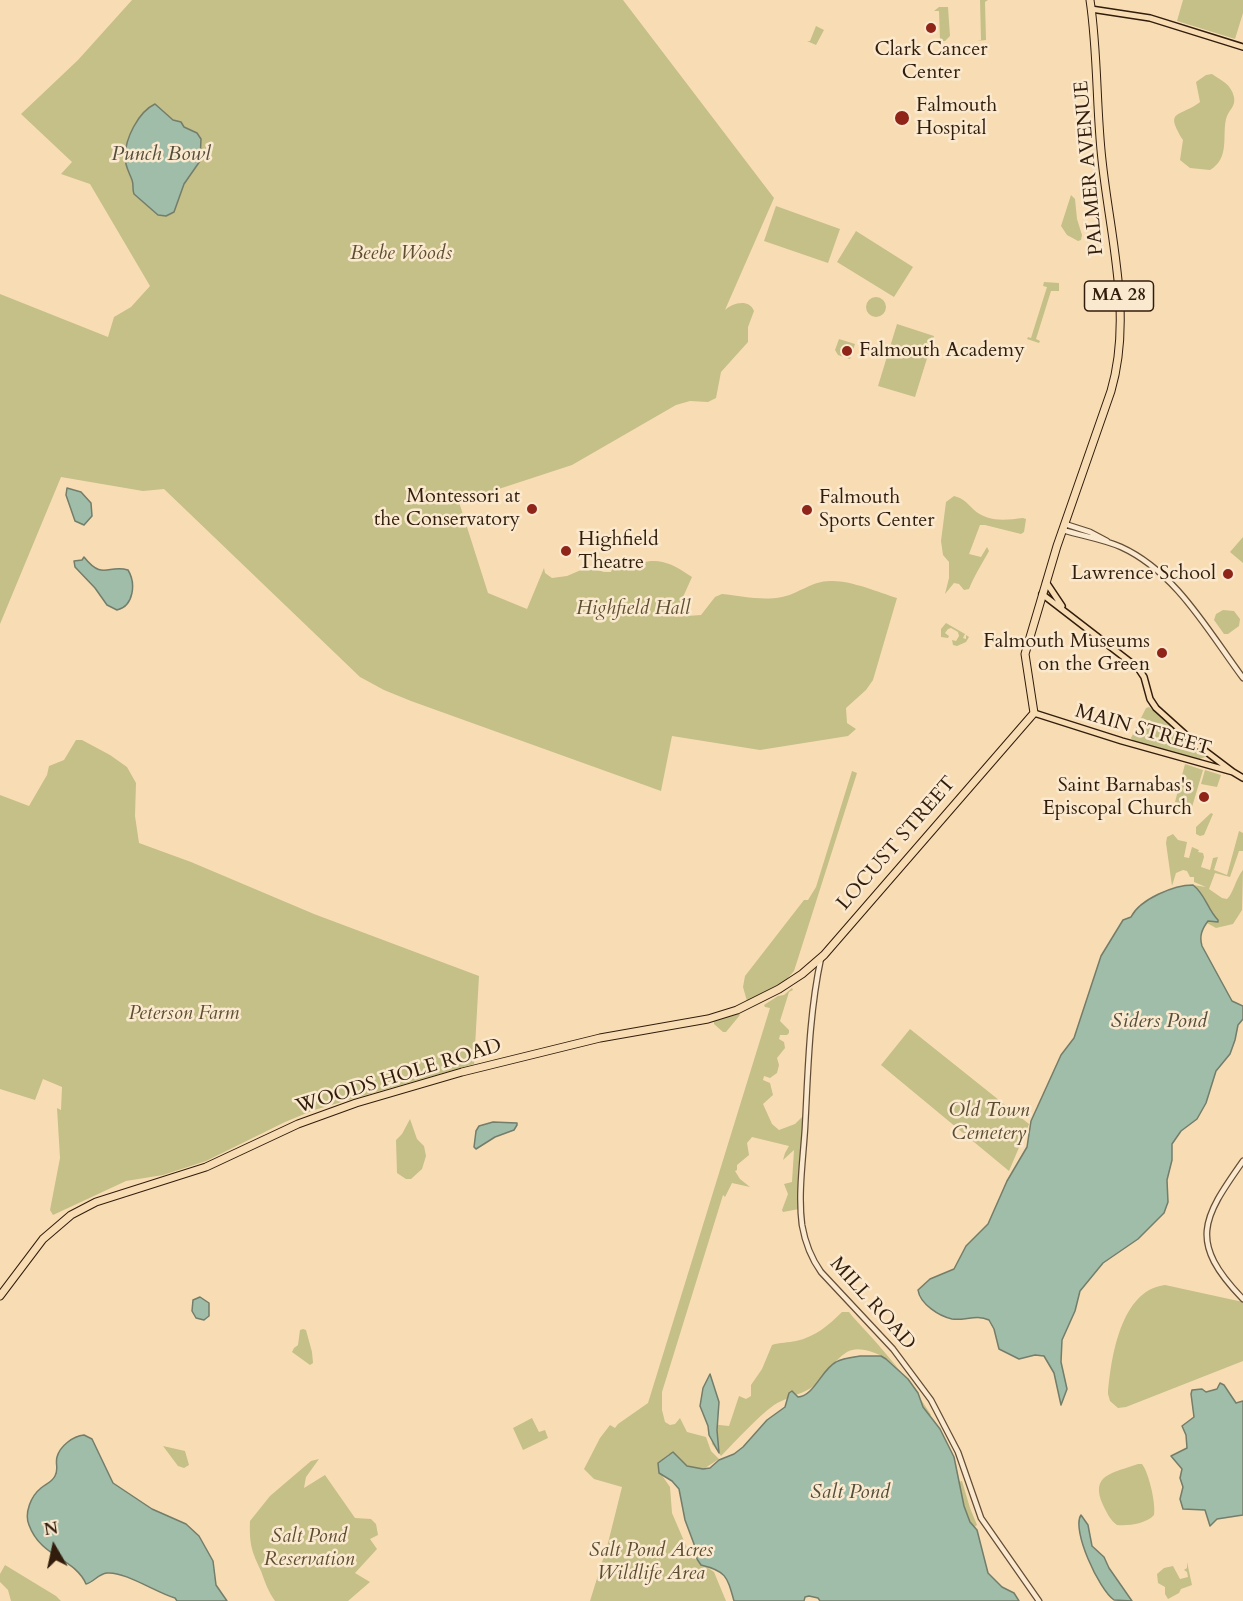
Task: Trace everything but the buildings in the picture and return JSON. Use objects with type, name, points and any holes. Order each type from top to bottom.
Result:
[{"type":"highway","name":"PALMER AVENUE","points":[[1046,582],[1108,400],[1117,368],[1120,345],[1118,281],[1100,145],[1098,83],[1090,0]]},
{"type":"highway","name":"MA 28","points":[[1034,713],[1024,658],[1046,582]]},
{"type":"highway","name":"LOCUST STREET","points":[[779,989],[802,974],[821,957],[1034,713]]},
{"type":"highway","name":"WOODS HOLE ROAD","points":[[0,1296],[43,1239],[71,1215],[96,1202],[206,1167],[298,1124],[340,1108],[462,1072],[600,1038],[714,1018],[747,1006],[779,989]]},
{"type":"main road","points":[[1091,9],[1150,18],[1243,47]]},
{"type":"main road","points":[[1046,582],[1067,612]]},
{"type":"main road","points":[[1042,594],[1138,668],[1144,677],[1155,708],[1233,772]]},
{"type":"main road","name":"MAIN STREET","points":[[1034,713],[1233,772],[1243,778]]},
{"type":"main road","points":[[1203,749],[1212,767]]},
{"type":"street","points":[[1064,527],[1118,546],[1154,569],[1182,596],[1243,678]]},
{"type":"street","name":"MILL ROAD","points":[[821,957],[812,1010],[802,1181],[801,1212],[806,1242],[821,1272],[894,1350],[931,1400],[958,1452],[981,1518],[1039,1601]]},
{"type":"street","points":[[1243,1161],[1213,1206],[1208,1238],[1210,1254],[1216,1268],[1243,1299]]},
{"type":"green space","name":"Beebe Woods","points":[[132,0],[623,0],[774,198],[725,310],[740,303],[752,307],[754,311],[748,327],[748,342],[721,372],[716,398],[708,402],[690,401],[676,405],[572,465],[459,502],[488,593],[527,609],[544,568],[545,573],[552,578],[567,576],[588,567],[611,572],[613,567],[619,565],[623,568],[643,562],[659,561],[674,566],[692,577],[674,617],[701,615],[715,597],[722,594],[774,598],[817,583],[830,581],[855,584],[897,598],[873,680],[866,690],[846,708],[847,723],[856,729],[848,736],[760,750],[672,736],[661,791],[411,701],[360,677],[164,489],[143,491],[61,477],[0,624],[0,294],[108,337],[114,317],[131,307],[150,286],[90,184],[61,174],[72,162],[21,114],[78,60]]},
{"type":"green space","points":[[980,0],[988,0],[985,2],[986,40],[977,41],[981,40]]},
{"type":"green space","points":[[1183,0],[1243,0],[1243,13],[1235,39],[1177,21]]},
{"type":"green space","points":[[939,7],[948,7],[950,36],[945,41],[940,41],[939,11],[934,11]]},
{"type":"green space","points":[[816,26],[824,30],[816,45],[807,41],[810,41]]},
{"type":"green space","points":[[1212,74],[1228,86],[1234,97],[1234,103],[1226,119],[1223,153],[1220,160],[1210,170],[1190,168],[1180,160],[1183,140],[1174,119],[1176,115],[1200,102],[1196,82]]},
{"type":"green space","points":[[1071,195],[1075,199],[1077,219],[1082,235],[1081,240],[1078,241],[1067,235],[1061,226]]},
{"type":"green space","points":[[776,206],[840,229],[828,263],[764,241]]},
{"type":"green space","points":[[856,231],[913,267],[894,297],[837,262]]},
{"type":"green space","points":[[1044,282],[1059,283],[1059,291],[1051,291],[1036,339],[1040,341],[1039,343],[1027,339],[1031,338],[1047,287],[1043,286]]},
{"type":"green space","points":[[876,297],[883,300],[886,307],[883,314],[876,317],[869,314],[866,307],[869,300]]},
{"type":"green space","points":[[897,324],[934,336],[915,397],[878,386]]},
{"type":"green space","points":[[839,339],[855,344],[850,359],[838,355],[835,350]]},
{"type":"green space","points":[[954,496],[991,519],[1026,519],[1024,532],[1021,534],[980,525],[969,554],[981,557],[987,547],[989,551],[969,589],[964,590],[959,584],[954,583],[945,594],[949,578],[949,562],[943,555],[941,541],[946,502]]},
{"type":"green space","points":[[1243,537],[1243,563],[1230,552]]},
{"type":"green space","points":[[1223,610],[1234,611],[1240,619],[1239,626],[1228,634],[1224,634],[1214,620],[1216,614]]},
{"type":"green space","points":[[946,623],[965,634],[963,638],[966,639],[966,635],[969,637],[966,642],[957,646],[953,645],[952,640],[956,641],[959,636],[958,632],[951,628],[945,633],[949,636],[948,638],[941,637],[941,629]]},
{"type":"green space","points":[[1149,707],[1202,751],[1205,757],[1197,760],[1133,741],[1131,738],[1146,708]]},
{"type":"green space","name":"Peterson Farm","points":[[76,740],[82,740],[127,767],[136,783],[135,816],[139,843],[191,862],[314,914],[479,976],[474,1064],[314,1110],[206,1161],[163,1175],[126,1181],[53,1215],[50,1210],[60,1158],[57,1108],[61,1110],[62,1087],[43,1079],[35,1100],[0,1089],[0,795],[29,806],[47,775],[49,766],[64,760]]},
{"type":"green space","points":[[1185,764],[1203,770],[1192,807],[1175,802]]},
{"type":"green space","points":[[1205,770],[1221,775],[1217,787],[1201,784]]},
{"type":"green space","points":[[852,771],[857,773],[794,971],[785,981],[747,1001],[743,987],[745,976],[804,900],[808,900],[816,887]]},
{"type":"green space","points":[[1211,813],[1213,814],[1204,835],[1196,834],[1196,827]]},
{"type":"green space","points":[[1239,831],[1243,833],[1243,851],[1239,851],[1230,877],[1215,873],[1209,889],[1227,899],[1243,870],[1242,910],[1233,924],[1216,928],[1207,923],[1218,920],[1201,893],[1193,885],[1206,887],[1194,882],[1194,877],[1190,877],[1187,871],[1183,870],[1176,873],[1172,886],[1167,837],[1173,834],[1178,840],[1187,842],[1184,857],[1189,858],[1192,847],[1203,853],[1201,867],[1210,870],[1213,858],[1218,857],[1214,870],[1227,875]]},
{"type":"green space","name":"Salt Pond Acres Wildlife Area","points":[[792,988],[780,1021],[789,1033],[780,1035],[779,1039],[784,1042],[785,1048],[777,1058],[779,1065],[777,1073],[770,1078],[764,1076],[763,1080],[770,1083],[773,1095],[763,1104],[772,1124],[779,1130],[795,1124],[803,1116],[799,1209],[783,1212],[782,1210],[788,1194],[784,1184],[792,1182],[794,1150],[783,1160],[789,1146],[752,1137],[747,1143],[749,1155],[737,1165],[735,1171],[740,1179],[750,1187],[732,1183],[725,1197],[723,1195],[662,1392],[665,1422],[670,1425],[675,1424],[680,1418],[687,1432],[706,1437],[711,1451],[719,1459],[699,1472],[682,1464],[669,1454],[658,1463],[659,1471],[670,1487],[672,1513],[687,1548],[694,1558],[714,1572],[726,1601],[590,1601],[622,1487],[594,1479],[584,1469],[600,1438],[610,1425],[615,1428],[648,1403],[770,1008],[764,1005],[784,995]]},
{"type":"green space","points":[[738,1013],[740,1015],[726,1032],[714,1024],[714,1020]]},
{"type":"green space","name":"Old Town Cemetery","points":[[910,1029],[1029,1124],[1009,1171],[881,1065]]},
{"type":"green space","points":[[410,1119],[417,1139],[424,1146],[426,1156],[422,1169],[411,1179],[406,1179],[397,1173],[396,1140]]},
{"type":"green space","points":[[1165,1285],[1243,1302],[1243,1361],[1126,1407],[1118,1408],[1110,1401],[1108,1394],[1112,1362],[1121,1328],[1128,1312],[1138,1299],[1150,1290]]},
{"type":"green space","points":[[842,1312],[849,1312],[885,1352],[914,1389],[931,1415],[925,1419],[904,1378],[890,1361],[869,1351],[852,1350],[842,1356],[811,1388],[767,1410],[721,1456],[712,1444],[710,1424],[729,1426],[739,1396],[746,1399],[751,1396],[751,1385],[762,1369],[772,1345],[809,1337],[827,1326]]},
{"type":"green space","points":[[300,1330],[306,1330],[312,1352],[313,1363],[310,1365],[292,1352],[298,1345]]},
{"type":"green space","points":[[532,1418],[539,1432],[545,1430],[548,1438],[523,1450],[513,1428]]},
{"type":"green space","points":[[163,1446],[185,1451],[189,1465],[184,1468],[178,1466]]},
{"type":"green space","name":"Salt Pond Reservation","points":[[319,1459],[306,1477],[304,1488],[325,1475],[355,1518],[371,1519],[376,1524],[378,1535],[370,1539],[377,1549],[355,1573],[370,1582],[348,1601],[275,1601],[253,1553],[250,1521],[270,1496],[311,1461]]},
{"type":"green space","points":[[1142,1464],[1145,1468],[1154,1504],[1154,1515],[1137,1524],[1117,1525],[1103,1505],[1099,1487],[1106,1476]]},
{"type":"green space","points":[[962,1481],[977,1525],[972,1529],[955,1483]]},
{"type":"green space","points":[[1187,1562],[1192,1585],[1181,1589],[1179,1593],[1168,1599],[1165,1587],[1158,1583],[1157,1574],[1164,1568],[1173,1566],[1180,1579],[1188,1577],[1184,1570],[1187,1568]]},
{"type":"green space","points":[[5,1565],[61,1601],[11,1601],[8,1590],[0,1582],[0,1574]]},
{"type":"water","name":"Punch Bowl","points":[[155,104],[173,120],[181,122],[184,127],[197,133],[201,139],[200,161],[184,184],[174,212],[166,216],[158,215],[134,194],[133,182],[125,160],[127,142],[134,127],[143,113]]},
{"type":"water","points":[[67,488],[81,492],[91,503],[92,516],[84,525],[75,521],[66,495]]},
{"type":"water","points":[[84,557],[101,570],[128,570],[133,587],[130,599],[123,608],[117,610],[107,605],[75,567],[74,561],[82,560]]},
{"type":"water","name":"Siders Pond","points":[[1193,885],[1201,893],[1218,920],[1218,922],[1208,921],[1206,924],[1201,936],[1202,946],[1232,1001],[1243,1006],[1243,1019],[1238,1025],[1230,1054],[1216,1071],[1206,1103],[1197,1119],[1181,1131],[1172,1144],[1172,1160],[1167,1180],[1168,1202],[1164,1213],[1138,1239],[1103,1263],[1080,1291],[1075,1311],[1062,1340],[1061,1362],[1067,1389],[1061,1405],[1054,1373],[1044,1356],[1035,1355],[1019,1359],[999,1349],[989,1320],[947,1317],[926,1305],[918,1290],[930,1279],[954,1269],[966,1246],[988,1224],[1007,1181],[1027,1147],[1031,1121],[1061,1055],[1074,1038],[1101,956],[1123,920],[1131,917],[1142,904],[1158,894],[1177,887]]},
{"type":"water","points":[[493,1122],[517,1123],[517,1125],[514,1130],[495,1137],[476,1149],[474,1147],[476,1131],[479,1126]]},
{"type":"water","points":[[200,1297],[209,1303],[209,1316],[204,1320],[196,1318],[192,1311],[193,1300]]},
{"type":"water","name":"Salt Pond","points":[[860,1356],[881,1356],[886,1359],[908,1379],[918,1393],[923,1407],[940,1429],[954,1457],[964,1506],[970,1522],[977,1530],[988,1573],[1002,1587],[1014,1593],[1019,1601],[820,1601],[818,1598],[809,1596],[805,1597],[804,1601],[734,1601],[727,1580],[721,1572],[701,1565],[697,1559],[685,1520],[679,1489],[672,1481],[659,1473],[658,1463],[673,1452],[687,1466],[710,1468],[719,1460],[734,1454],[743,1447],[767,1420],[785,1407],[789,1393],[792,1391],[798,1397],[804,1395],[831,1365],[841,1360]]},
{"type":"water","points":[[710,1374],[719,1402],[717,1430],[719,1453],[709,1435],[700,1406],[703,1388]]},
{"type":"water","points":[[1220,1383],[1224,1385],[1236,1403],[1243,1401],[1243,1515],[1217,1519],[1210,1526],[1205,1510],[1183,1509],[1180,1499],[1183,1487],[1180,1478],[1182,1469],[1171,1456],[1187,1448],[1186,1435],[1182,1426],[1194,1417],[1192,1390],[1202,1389],[1206,1392],[1217,1389]]},
{"type":"water","points":[[84,1435],[92,1439],[113,1483],[152,1509],[186,1524],[199,1536],[213,1561],[216,1585],[227,1601],[177,1601],[175,1598],[114,1573],[104,1574],[86,1584],[74,1568],[49,1551],[34,1536],[27,1515],[31,1500],[37,1491],[55,1476],[57,1457],[64,1445]]},
{"type":"water","points":[[1081,1515],[1088,1525],[1092,1546],[1104,1557],[1132,1601],[1114,1600],[1101,1584],[1083,1545],[1079,1522]]},
{"type":"place","name":"Clark Cancer Center","points":[[931,28]]},
{"type":"place","name":"Falmouth Hospital","points":[[902,118]]},
{"type":"place","name":"Falmouth Academy","points":[[847,351]]},
{"type":"place","name":"Montessori at the Conservatory","points":[[532,509]]},
{"type":"place","name":"Falmouth Sports Center","points":[[807,510]]},
{"type":"place","name":"Highfield Theatre","points":[[566,551]]},
{"type":"place","name":"Lawrence School","points":[[1228,574]]},
{"type":"place","name":"Falmouth Museums on the Green","points":[[1162,653]]},
{"type":"place","name":"Saint Barnabas's Episcopal Church","points":[[1204,797]]},
{"type":"park label","name":"Highfield Hall","points":[[633,609]]}]
